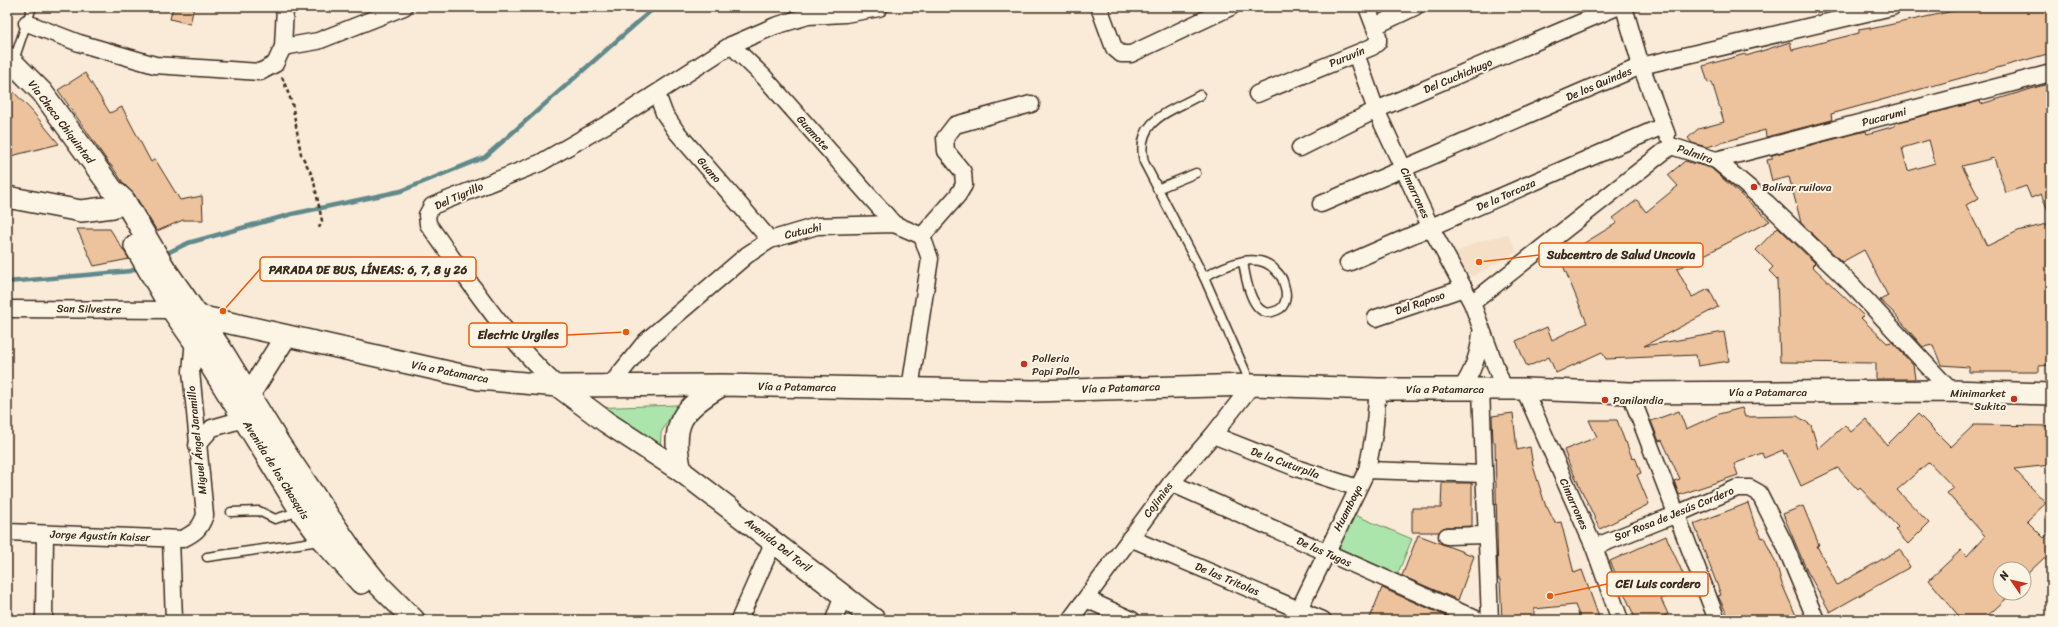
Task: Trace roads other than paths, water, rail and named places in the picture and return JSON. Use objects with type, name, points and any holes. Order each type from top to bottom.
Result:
[{"type":"street","points":[[27,23],[79,43],[156,65],[260,72],[276,64],[283,47],[285,7]]},
{"type":"street","points":[[283,47],[318,41],[404,7]]},
{"type":"street","points":[[1099,7],[1114,48],[1121,54],[1131,54],[1231,7]]},
{"type":"street","points":[[1367,7],[1375,26],[1415,7]]},
{"type":"street","name":"Del Cuchichugo","points":[[1300,148],[1376,110],[1618,7]]},
{"type":"street","points":[[1624,7],[1641,66],[1671,146]]},
{"type":"street","name":"De los Quindes","points":[[1321,204],[1641,66],[1892,7]]},
{"type":"street","name":"Del Tigrillo","points":[[558,386],[535,366],[489,310],[428,224],[427,215],[432,206],[540,163],[657,94],[731,45],[775,26],[808,16],[845,14],[879,8]]},
{"type":"street","name":"Puruvín","points":[[1257,94],[1372,47],[1378,42],[1375,26]]},
{"type":"street","name":"Guamote","points":[[731,45],[764,77],[894,224]]},
{"type":"street","name":"Cimarrones","points":[[1356,54],[1376,110],[1431,228],[1472,303],[1481,330],[1514,389],[1594,547],[1620,620]]},
{"type":"street","name":"Via Checa Chiquintad","points":[[9,62],[42,92],[112,198],[124,200],[138,238],[159,273],[199,329]]},
{"type":"street","name":"Pucarumi","points":[[1716,160],[2051,73]]},
{"type":"street","name":"Guano","points":[[657,94],[664,113],[676,132],[770,240]]},
{"type":"street","points":[[910,389],[930,259],[922,236],[958,195],[964,184],[963,172],[946,151],[945,138],[955,125],[1031,104]]},
{"type":"street","name":"De la Torcaza","points":[[1348,263],[1663,126]]},
{"type":"street","name":"Palmira","points":[[1472,303],[1671,146],[1716,160],[1767,203],[1852,285],[1951,391]]},
{"type":"street","points":[[9,200],[81,211],[112,198]]},
{"type":"street","name":"Cutuchi","points":[[609,387],[646,341],[747,255],[770,240],[817,226],[894,224],[922,236]]},
{"type":"street","name":"Via Checa Chiquintad","points":[[159,273],[172,310]]},
{"type":"street","name":"Del Raposo","points":[[1376,318],[1464,288]]},
{"type":"street","name":"San Silvestre","points":[[7,309],[172,310]]},
{"type":"street","name":"Vía a Patamarca","points":[[172,310],[199,329],[286,336],[479,379],[558,386],[609,387],[723,385],[1033,391],[1252,385],[1378,389],[1514,389],[1630,393],[1951,391],[2051,394]]},
{"type":"street","name":"Avenida de los Chasquis","points":[[199,329],[249,395],[280,445],[355,555],[379,585],[414,620]]},
{"type":"street","name":"Avenida de los Chasquis","points":[[199,329],[244,419],[300,510],[323,541],[394,620]]},
{"type":"street","name":"Miguel Ángel Jaramillo","points":[[193,534],[200,528],[205,515],[191,371],[199,329]]},
{"type":"street","name":"Cimarrones","points":[[1471,389],[1470,376],[1480,350],[1481,330]]},
{"type":"street","points":[[249,395],[286,336]]},
{"type":"street","points":[[681,470],[676,441],[677,431],[686,412],[699,399],[723,385]]},
{"type":"street","name":"Cojimìes","points":[[1070,620],[1171,483],[1213,435],[1252,385]]},
{"type":"street","name":"Avenida Del Toril","points":[[558,386],[606,422],[681,470],[875,620]]},
{"type":"street","name":"Huamboya","points":[[1296,615],[1325,553],[1367,470],[1374,434],[1378,389]]},
{"type":"street","points":[[1471,389],[1484,474],[1490,620]]},
{"type":"street","points":[[1630,393],[1717,620]]},
{"type":"street","points":[[197,445],[212,428],[220,424],[244,419]]},
{"type":"street","name":"De la Cuturpila","points":[[1213,435],[1299,469],[1358,488]]},
{"type":"street","points":[[1367,470],[1484,474]]},
{"type":"street","name":"De las Tugas","points":[[1171,483],[1478,620]]},
{"type":"street","name":"Sor Rosa de Jesús Cordero","points":[[1594,547],[1737,488],[1750,488],[1759,493],[1784,543],[1816,620]]},
{"type":"street","name":"Jorge Agustín Kaiser","points":[[7,532],[171,539],[182,539],[193,534]]},
{"type":"street","points":[[44,620],[45,534]]},
{"type":"street","points":[[1447,536],[1486,535]]},
{"type":"street","name":"De las Tritolas","points":[[1130,538],[1296,615],[1323,620]]},
{"type":"street","points":[[171,539],[174,620]]},
{"type":"street","points":[[739,620],[774,541]]},
{"type":"street","points":[[834,620],[843,595]]},
{"type":"street","points":[[1086,599],[1132,620]]},
{"type":"lane","points":[[9,62],[27,23],[32,7]]},
{"type":"lane","points":[[1200,95],[1153,121],[1142,138],[1141,152],[1144,162],[1204,277],[1252,385]]},
{"type":"lane","points":[[1158,189],[1196,173]]},
{"type":"lane","points":[[1204,277],[1218,269],[1243,261],[1266,262],[1273,266],[1282,278],[1287,295],[1284,306],[1269,313],[1264,312],[1259,308],[1248,287],[1243,261]]},
{"type":"lane","points":[[231,512],[260,511],[275,519],[300,510]]},
{"type":"lane","points":[[207,557],[323,541]]},
{"type":"waterway","points":[[163,255],[188,243],[292,214],[401,191],[485,157],[655,7]]},
{"type":"waterway","points":[[7,282],[131,271],[140,266]]},
{"type":"place","name":"Bolívar ruilova","points":[[1754,187]]},
{"type":"place","name":"Subcentro de Salud Uncovia","points":[[1479,262]]},
{"type":"place","name":"PARADA DE BUS, LÍNEAS: 6, 7, 8 y 26","points":[[223,311]]},
{"type":"place","name":"Electric Urgiles","points":[[626,332]]},
{"type":"place","name":"Polleria Papi Pollo","points":[[1024,364]]},
{"type":"place","name":"Minimarket Sukita","points":[[2014,399]]},
{"type":"place","name":"Panilandia","points":[[1605,400]]},
{"type":"place","name":"CEI Luis cordero","points":[[1550,596]]}]
